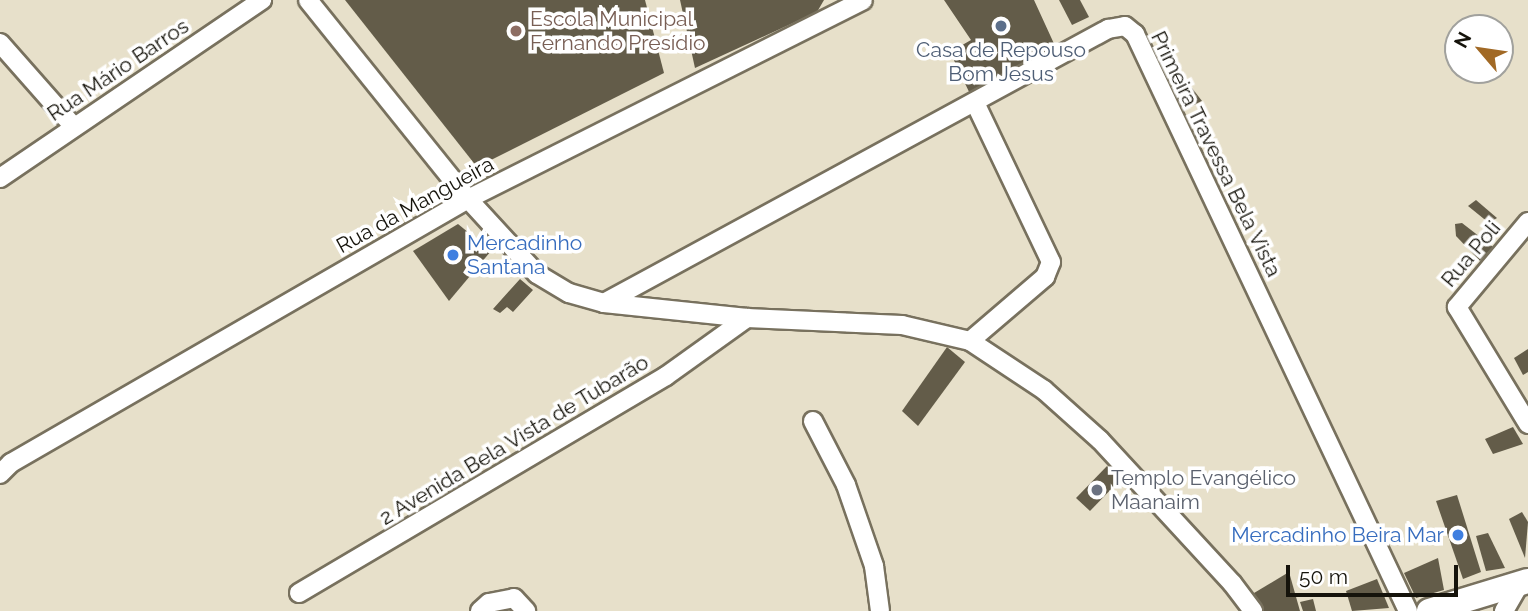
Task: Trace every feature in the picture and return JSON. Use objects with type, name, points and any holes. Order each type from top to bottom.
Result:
[{"type":"main road","points":[[1429,611],[1524,582]]},
{"type":"street","name":"Rua Mário Barros","points":[[0,178],[262,0]]},
{"type":"street","points":[[308,0],[468,199],[537,274],[569,293],[604,303],[747,318],[902,325],[970,341],[1044,390],[1100,440],[1253,611]]},
{"type":"street","name":"Rua da Mangueira","points":[[1,473],[468,199],[863,0]]},
{"type":"street","name":"Primeira Travessa Bela Vista","points":[[604,303],[1108,29],[1125,26],[1135,34],[1408,611]]},
{"type":"street","points":[[0,43],[74,127]]},
{"type":"street","points":[[970,341],[1045,277],[1051,262],[975,103]]},
{"type":"street","name":"Rua Poli","points":[[1528,222],[1457,307],[1528,424]]},
{"type":"street","name":"2 Avenida Bela Vista de Tubarão","points":[[299,593],[666,376],[747,318]]},
{"type":"street","points":[[813,421],[850,497],[874,566],[880,611]]},
{"type":"street","points":[[1504,611],[1524,582]]},
{"type":"street","points":[[480,611],[504,598],[514,598],[526,611]]},
{"type":"building","points":[[345,0],[645,0],[664,73],[477,167]]},
{"type":"building","points":[[680,0],[824,0],[817,12],[695,68]]},
{"type":"building","points":[[944,0],[1034,0],[1056,48],[971,96],[950,52],[971,40]]},
{"type":"building","points":[[1059,0],[1080,0],[1089,17],[1072,25]]},
{"type":"building","points":[[1192,88],[1202,101],[1181,112],[1172,98]]},
{"type":"building","points":[[1476,200],[1497,218],[1489,223],[1468,206]]},
{"type":"building","points":[[1462,223],[1493,247],[1480,261],[1456,236],[1455,224]]},
{"type":"building","points":[[458,224],[491,251],[449,301],[413,251]]},
{"type":"building","points":[[520,279],[533,290],[513,312],[507,307],[500,313],[493,309]]},
{"type":"building","points":[[947,347],[965,362],[918,426],[902,411]]},
{"type":"building","points":[[1528,349],[1528,372],[1523,375],[1514,358]]},
{"type":"building","points":[[1513,427],[1523,444],[1493,454],[1485,439]]},
{"type":"building","points":[[1107,466],[1120,480],[1090,511],[1076,498]]},
{"type":"building","points":[[1457,495],[1481,572],[1463,579],[1436,501]]},
{"type":"building","points":[[1522,512],[1528,522],[1525,558],[1509,519]]},
{"type":"building","points":[[1488,533],[1505,568],[1486,571],[1476,536]]},
{"type":"building","points":[[1438,558],[1444,590],[1416,598],[1404,573]]},
{"type":"building","points":[[1289,572],[1300,611],[1259,611],[1249,596]]},
{"type":"building","points":[[1377,579],[1389,608],[1352,611],[1346,591]]},
{"type":"building","points":[[1313,599],[1316,611],[1303,611],[1300,602]]},
{"type":"place","name":"Casa de Repouso Bom Jesus","points":[[1001,26]]},
{"type":"place","name":"Escola Municipal Fernando Presídio","points":[[516,31]]},
{"type":"place","name":"Mercadinho Santana","points":[[453,255]]},
{"type":"place","name":"Templo Evangélico Maanaim","points":[[1097,490]]},
{"type":"place","name":"Mercadinho Beira Mar","points":[[1458,535]]}]
